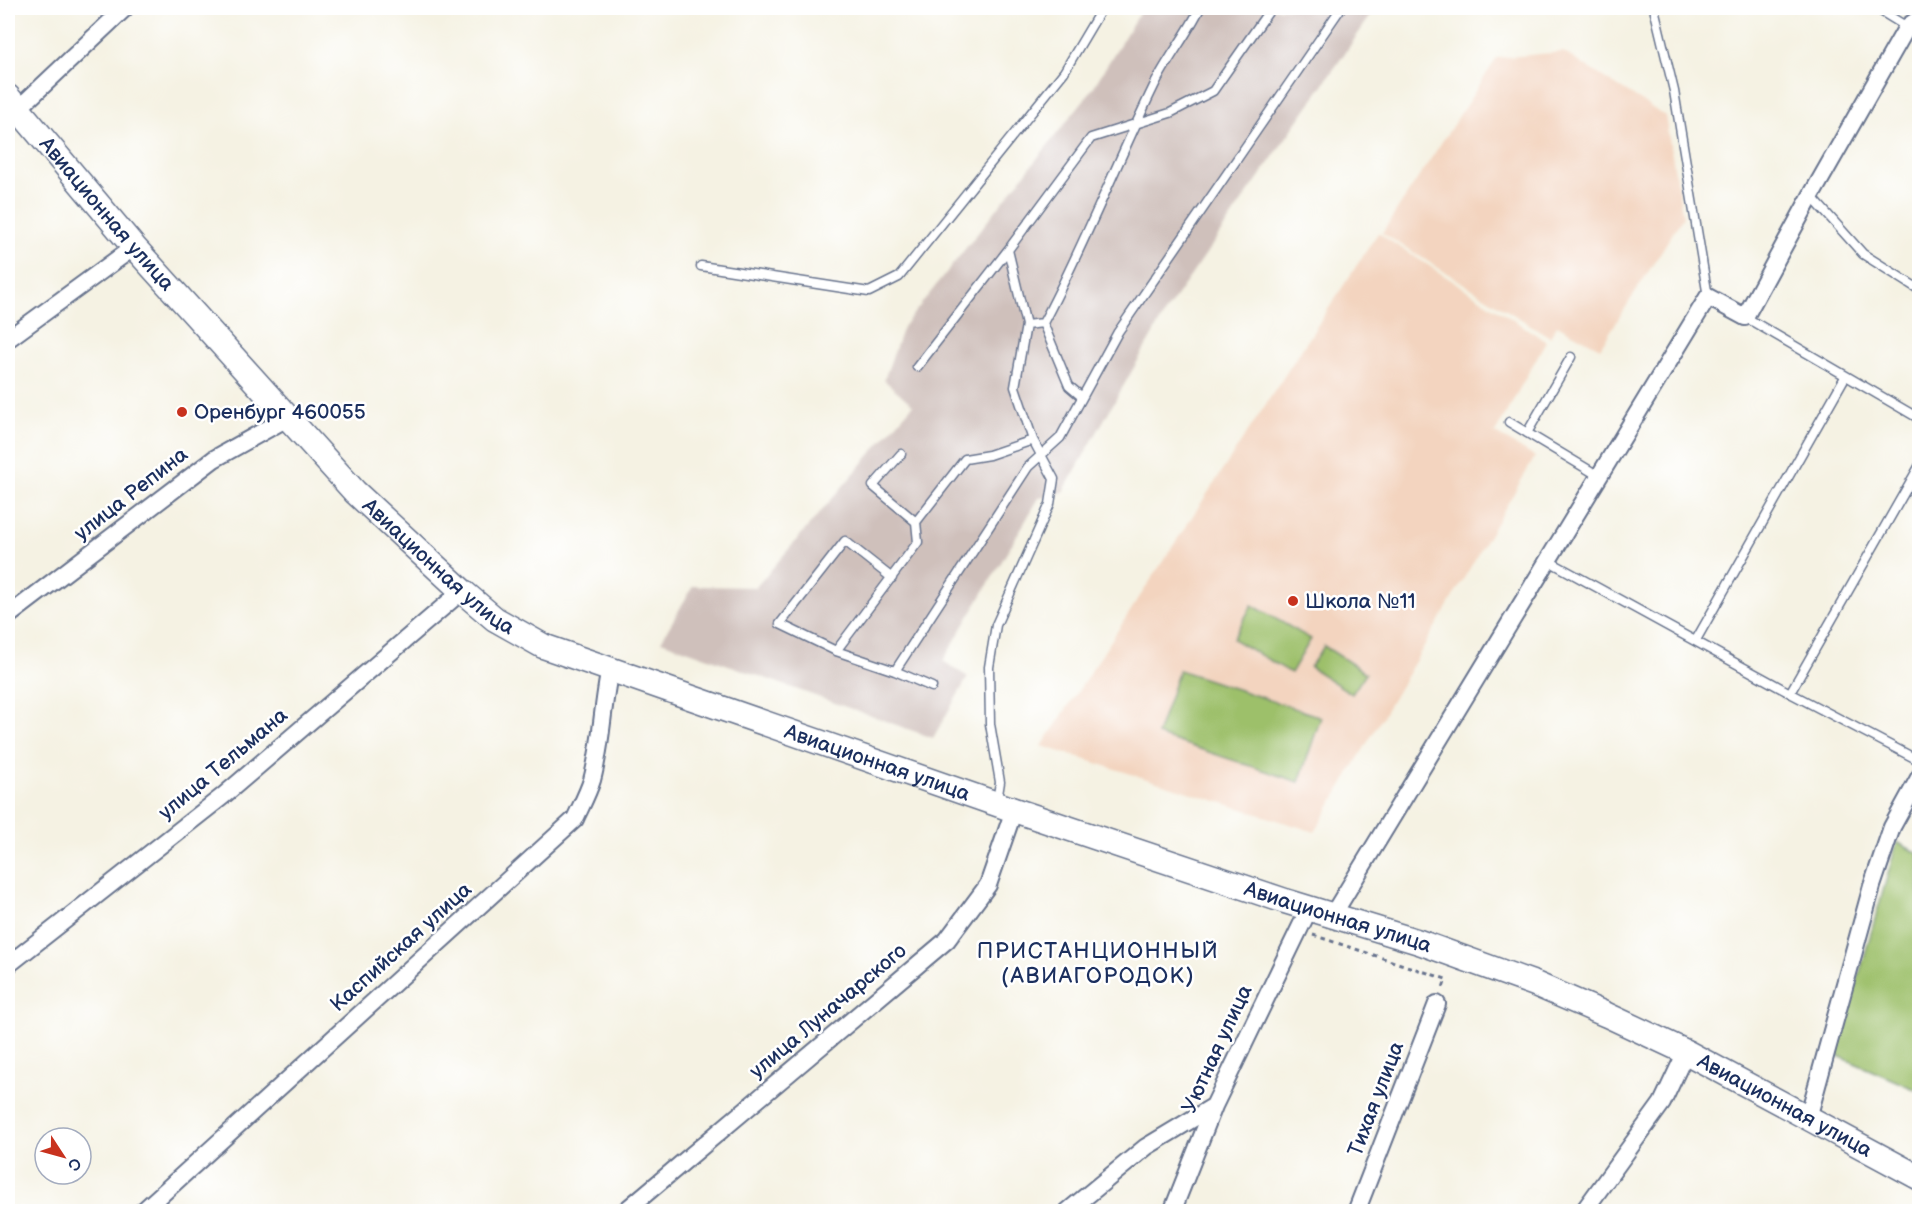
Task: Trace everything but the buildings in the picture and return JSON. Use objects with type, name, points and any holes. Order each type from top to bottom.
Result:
[{"type":"street","points":[[11,108],[125,8]]},
{"type":"street","points":[[1332,916],[1708,297],[1744,317],[1811,196],[1913,23]]},
{"type":"street","name":"Авиационная улица","points":[[11,108],[355,492],[495,619],[543,646],[1006,807],[1309,909],[1419,942],[1535,984],[1686,1052],[1920,1178]]},
{"type":"street","points":[[8,339],[134,247]]},
{"type":"street","name":"улица Репина","points":[[8,616],[214,459],[289,417]]},
{"type":"street","name":"улица Тельмана","points":[[8,965],[223,796],[462,591]]},
{"type":"street","name":"Каспийская улица","points":[[142,1212],[575,819],[592,782],[600,744],[610,669]]},
{"type":"street","points":[[1808,1118],[1872,886],[1892,827],[1920,776]]},
{"type":"street","name":"улица Луначарского","points":[[624,1212],[947,940],[988,885],[1006,807]]},
{"type":"street","name":"Уютная улица","points":[[1172,1212],[1214,1106],[1309,909]]},
{"type":"street","name":"Тихая улица","points":[[1356,1212],[1437,1004]]},
{"type":"street","points":[[1582,1212],[1662,1103],[1686,1052]]},
{"type":"street","points":[[1067,1212],[1146,1147],[1214,1106]]},
{"type":"lane","points":[[700,266],[868,292],[899,277],[1064,72],[1102,8]]},
{"type":"lane","points":[[1082,397],[1069,386],[1043,322],[1102,204],[1155,84],[1200,8]]},
{"type":"lane","points":[[916,368],[1091,138],[1170,113],[1213,91],[1271,8]]},
{"type":"lane","points":[[895,671],[1028,466],[1060,438],[1118,332],[1341,8]]},
{"type":"lane","points":[[1654,8],[1674,91],[1708,297]]},
{"type":"lane","points":[[1876,8],[1913,23]]},
{"type":"lane","points":[[1811,196],[1863,254],[1918,287]]},
{"type":"lane","points":[[1006,807],[990,724],[989,667],[996,625],[1050,504],[1054,479],[1033,440],[1015,387],[1026,325],[1008,250]]},
{"type":"lane","points":[[1744,317],[1920,419]]},
{"type":"lane","points":[[1026,325],[1043,322]]},
{"type":"lane","points":[[1527,433],[1571,357]]},
{"type":"lane","points":[[1696,640],[1845,377]]},
{"type":"lane","points":[[1509,422],[1599,476]]},
{"type":"lane","points":[[836,651],[918,542],[916,522],[965,459],[989,455],[1033,440]]},
{"type":"lane","points":[[901,454],[873,486],[916,522]]},
{"type":"lane","points":[[1790,693],[1920,465]]},
{"type":"lane","points":[[892,578],[845,541],[780,624],[836,651],[895,671],[932,687]]},
{"type":"lane","points":[[1547,560],[1790,693],[1920,761]]},
{"type":"path","points":[[1298,930],[1446,980],[1437,1004]]},
{"type":"shaded area","points":[[1142,8],[1376,8],[1165,313],[1063,492],[1039,498],[943,661],[968,677],[933,738],[661,641],[693,586],[756,587],[913,405],[884,380],[903,327],[1091,91]]},
{"type":"shaded area","points":[[1563,52],[1665,116],[1683,217],[1600,348],[1557,325],[1550,337],[1382,233],[1497,58]]},
{"type":"shaded area","name":"Школа №11","points":[[1378,233],[1546,341],[1495,433],[1535,457],[1315,832],[1042,746]]},
{"type":"green space","points":[[1252,605],[1311,639],[1291,673],[1233,639]]},
{"type":"green space","points":[[1324,646],[1366,673],[1352,694],[1310,667]]},
{"type":"green space","points":[[1179,670],[1321,717],[1299,782],[1157,735]]},
{"type":"green space","points":[[1897,842],[1919,854],[1919,1091],[1836,1055]]},
{"type":"place","name":"Оренбург 460055","points":[[182,412]]},
{"type":"place","name":"Школа №11","points":[[1293,601]]},
{"type":"district","name":"ПРИСТАНЦИОННЫЙ (АВИАГОРОДОК)","points":[[1098,964]]}]
